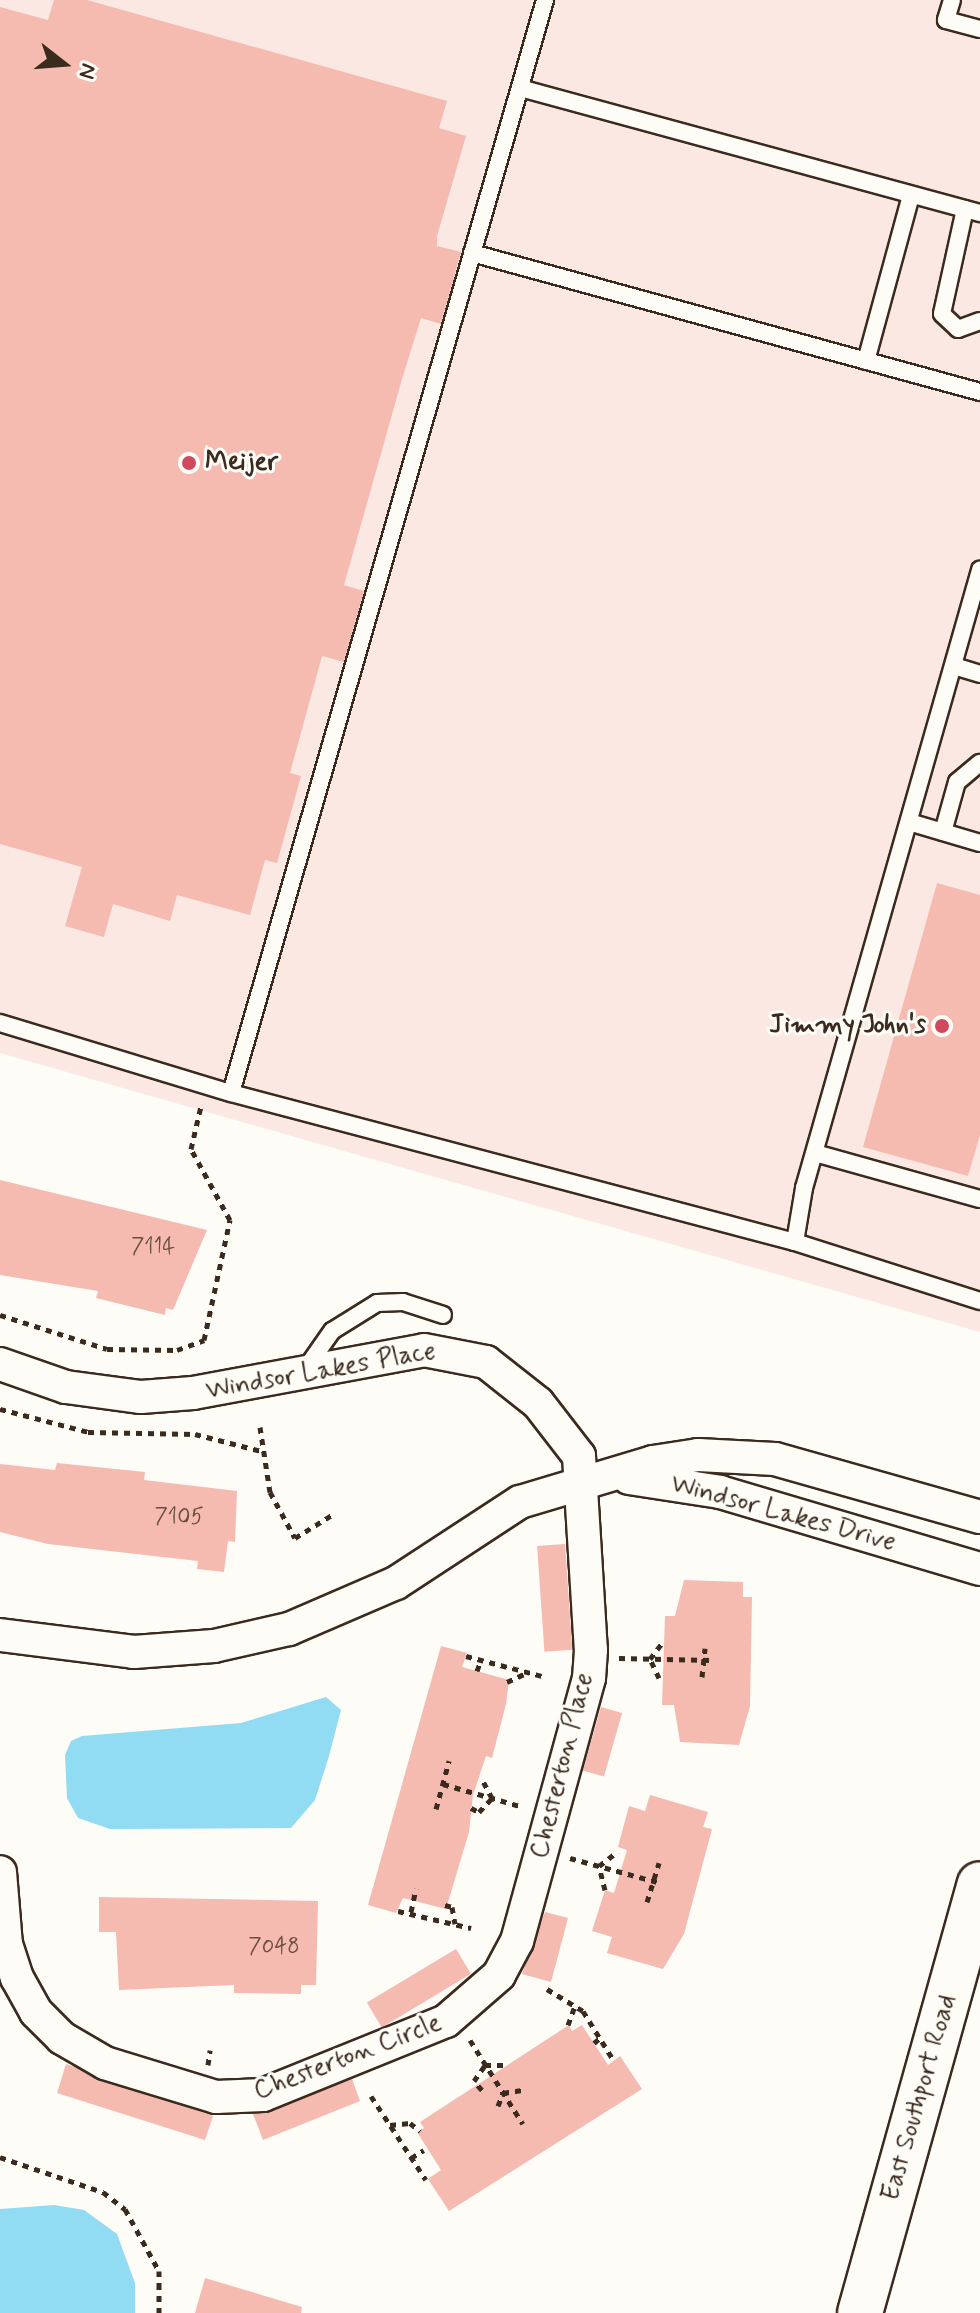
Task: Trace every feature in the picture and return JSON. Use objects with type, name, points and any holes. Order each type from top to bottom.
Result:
[{"type":"main road","name":"East Southport Road","points":[[860,2313],[980,1884]]},
{"type":"street","name":"Windsor Lakes Place","points":[[0,1364],[66,1387],[141,1397],[424,1350],[476,1358],[524,1389],[569,1437],[582,1481]]},
{"type":"street","name":"Windsor Lakes Drive","points":[[0,1635],[134,1652],[214,1646],[289,1629],[396,1583],[520,1502],[582,1481],[698,1455],[761,1457],[980,1517]]},
{"type":"street","name":"Windsor Lakes Drive","points":[[582,1481],[619,1477],[682,1484],[980,1569]]},
{"type":"street","name":"Chesterton Place","points":[[485,1992],[517,1941],[590,1657],[582,1481]]},
{"type":"street","name":"Chesterton Circle","points":[[0,1872],[6,1945],[28,2001],[68,2043],[105,2063],[241,2099],[454,2016],[485,1992]]},
{"type":"lane","points":[[231,1093],[545,0]]},
{"type":"lane","points":[[952,0],[946,20],[980,29]]},
{"type":"lane","points":[[520,88],[972,211],[942,314],[958,329],[980,321]]},
{"type":"lane","points":[[866,361],[911,195]]},
{"type":"lane","points":[[472,253],[980,392]]},
{"type":"lane","points":[[795,1242],[815,1153],[980,570]]},
{"type":"lane","points":[[954,666],[980,674]]},
{"type":"lane","points":[[943,832],[957,782],[980,763]]},
{"type":"lane","points":[[909,822],[980,843]]},
{"type":"lane","points":[[0,1023],[231,1093],[795,1242],[980,1301]]},
{"type":"lane","points":[[815,1153],[980,1199]]},
{"type":"lane","points":[[304,1372],[332,1331],[377,1303],[403,1302],[443,1315]]},
{"type":"path","points":[[0,1315],[107,1349],[177,1350],[204,1340],[230,1220],[191,1149],[206,1085]]},
{"type":"path","points":[[0,1409],[88,1432],[195,1434],[261,1451]]},
{"type":"path","points":[[260,1427],[261,1451],[270,1492],[295,1538],[335,1513]]},
{"type":"path","points":[[650,1659],[663,1642]]},
{"type":"path","points":[[702,1677],[705,1648]]},
{"type":"path","points":[[466,1656],[542,1676]]},
{"type":"path","points":[[590,1657],[710,1660]]},
{"type":"path","points":[[650,1659],[659,1678]]},
{"type":"path","points":[[477,1671],[481,1660]]},
{"type":"path","points":[[507,1682],[526,1672]]},
{"type":"path","points":[[436,1809],[449,1761]]},
{"type":"path","points":[[481,1777],[492,1798]]},
{"type":"path","points":[[443,1784],[508,1803]]},
{"type":"path","points":[[471,1808],[479,1812],[492,1798]]},
{"type":"path","points":[[542,1850],[655,1881]]},
{"type":"path","points":[[599,1866],[618,1851]]},
{"type":"path","points":[[647,1902],[659,1863]]},
{"type":"path","points":[[599,1866],[605,1890]]},
{"type":"path","points":[[411,1912],[416,1889]]},
{"type":"path","points":[[445,1905],[452,1907],[455,1924]]},
{"type":"path","points":[[398,1911],[471,1928]]},
{"type":"path","points":[[547,1989],[575,2006],[614,2061]]},
{"type":"path","points":[[568,2025],[575,2006]]},
{"type":"path","points":[[454,2016],[523,2124]]},
{"type":"path","points":[[594,2043],[600,2038]]},
{"type":"path","points":[[485,2065],[506,2065]]},
{"type":"path","points":[[482,2090],[474,2081],[485,2065]]},
{"type":"path","points":[[503,2093],[522,2090]]},
{"type":"path","points":[[498,2106],[503,2093]]},
{"type":"path","points":[[371,2096],[426,2180]]},
{"type":"path","points":[[390,2125],[410,2123],[420,2131]]},
{"type":"path","points":[[411,2158],[424,2150]]},
{"type":"path","points":[[0,2157],[103,2192],[125,2209],[159,2271],[159,2313]]},
{"type":"shaded area","points":[[0,0],[980,0],[980,1332],[0,1053]]},
{"type":"water","points":[[326,1697],[341,1710],[329,1756],[315,1800],[291,1828],[110,1829],[78,1818],[67,1798],[65,1755],[71,1741],[82,1736],[241,1723]]},
{"type":"water","points":[[54,2205],[84,2210],[117,2234],[135,2283],[135,2313],[0,2313],[0,2209]]},
{"type":"building","name":"Meijer","points":[[54,0],[87,0],[447,101],[439,128],[466,136],[437,236],[437,246],[461,252],[441,324],[421,318],[402,379],[344,585],[364,591],[344,662],[322,656],[290,773],[301,776],[277,863],[265,860],[250,915],[177,895],[170,921],[113,904],[104,937],[65,926],[82,867],[0,844],[0,7],[48,20]]},
{"type":"building","points":[[937,883],[980,895],[980,1135],[968,1176],[863,1147]]},
{"type":"building","points":[[0,1180],[207,1230],[173,1310],[166,1308],[165,1315],[96,1298],[98,1291],[0,1275]]},
{"type":"building","points":[[57,1463],[145,1472],[144,1480],[237,1491],[235,1542],[228,1541],[224,1572],[197,1569],[198,1561],[48,1544],[0,1532],[0,1464],[55,1470]]},
{"type":"building","points":[[565,1544],[572,1650],[544,1652],[537,1546]]},
{"type":"building","points":[[684,1580],[743,1582],[743,1597],[752,1597],[750,1706],[739,1745],[680,1742],[674,1705],[662,1705],[665,1616],[675,1616]]},
{"type":"building","points":[[441,1646],[467,1653],[462,1667],[509,1680],[506,1704],[492,1758],[486,1756],[473,1795],[469,1832],[446,1909],[403,1898],[396,1913],[368,1905]]},
{"type":"building","points":[[601,1707],[622,1713],[604,1777],[583,1770]]},
{"type":"building","points":[[650,1795],[708,1812],[703,1827],[712,1829],[684,1934],[663,1969],[607,1953],[612,1937],[592,1931],[605,1890],[614,1893],[627,1850],[618,1847],[629,1806],[645,1811]]},
{"type":"building","points":[[99,1897],[318,1901],[316,1985],[301,1985],[301,1994],[234,1993],[234,1985],[119,1990],[116,1932],[99,1932]]},
{"type":"building","points":[[545,1912],[568,1918],[551,1982],[522,1974]]},
{"type":"building","points":[[456,1949],[471,1974],[382,2027],[367,2003]]},
{"type":"building","points":[[569,2025],[572,2031],[582,2025],[608,2065],[620,2056],[642,2089],[449,2211],[428,2179],[441,2170],[417,2132],[424,2128],[420,2122]]},
{"type":"building","points":[[66,2064],[213,2116],[205,2140],[57,2093]]},
{"type":"building","points":[[352,2079],[360,2101],[263,2140],[253,2114]]},
{"type":"building","points":[[205,2278],[302,2307],[301,2313],[195,2313]]},
{"type":"place","name":"Meijer","points":[[189,463]]},
{"type":"place","name":"Jimmy John's","points":[[942,1026]]}]
